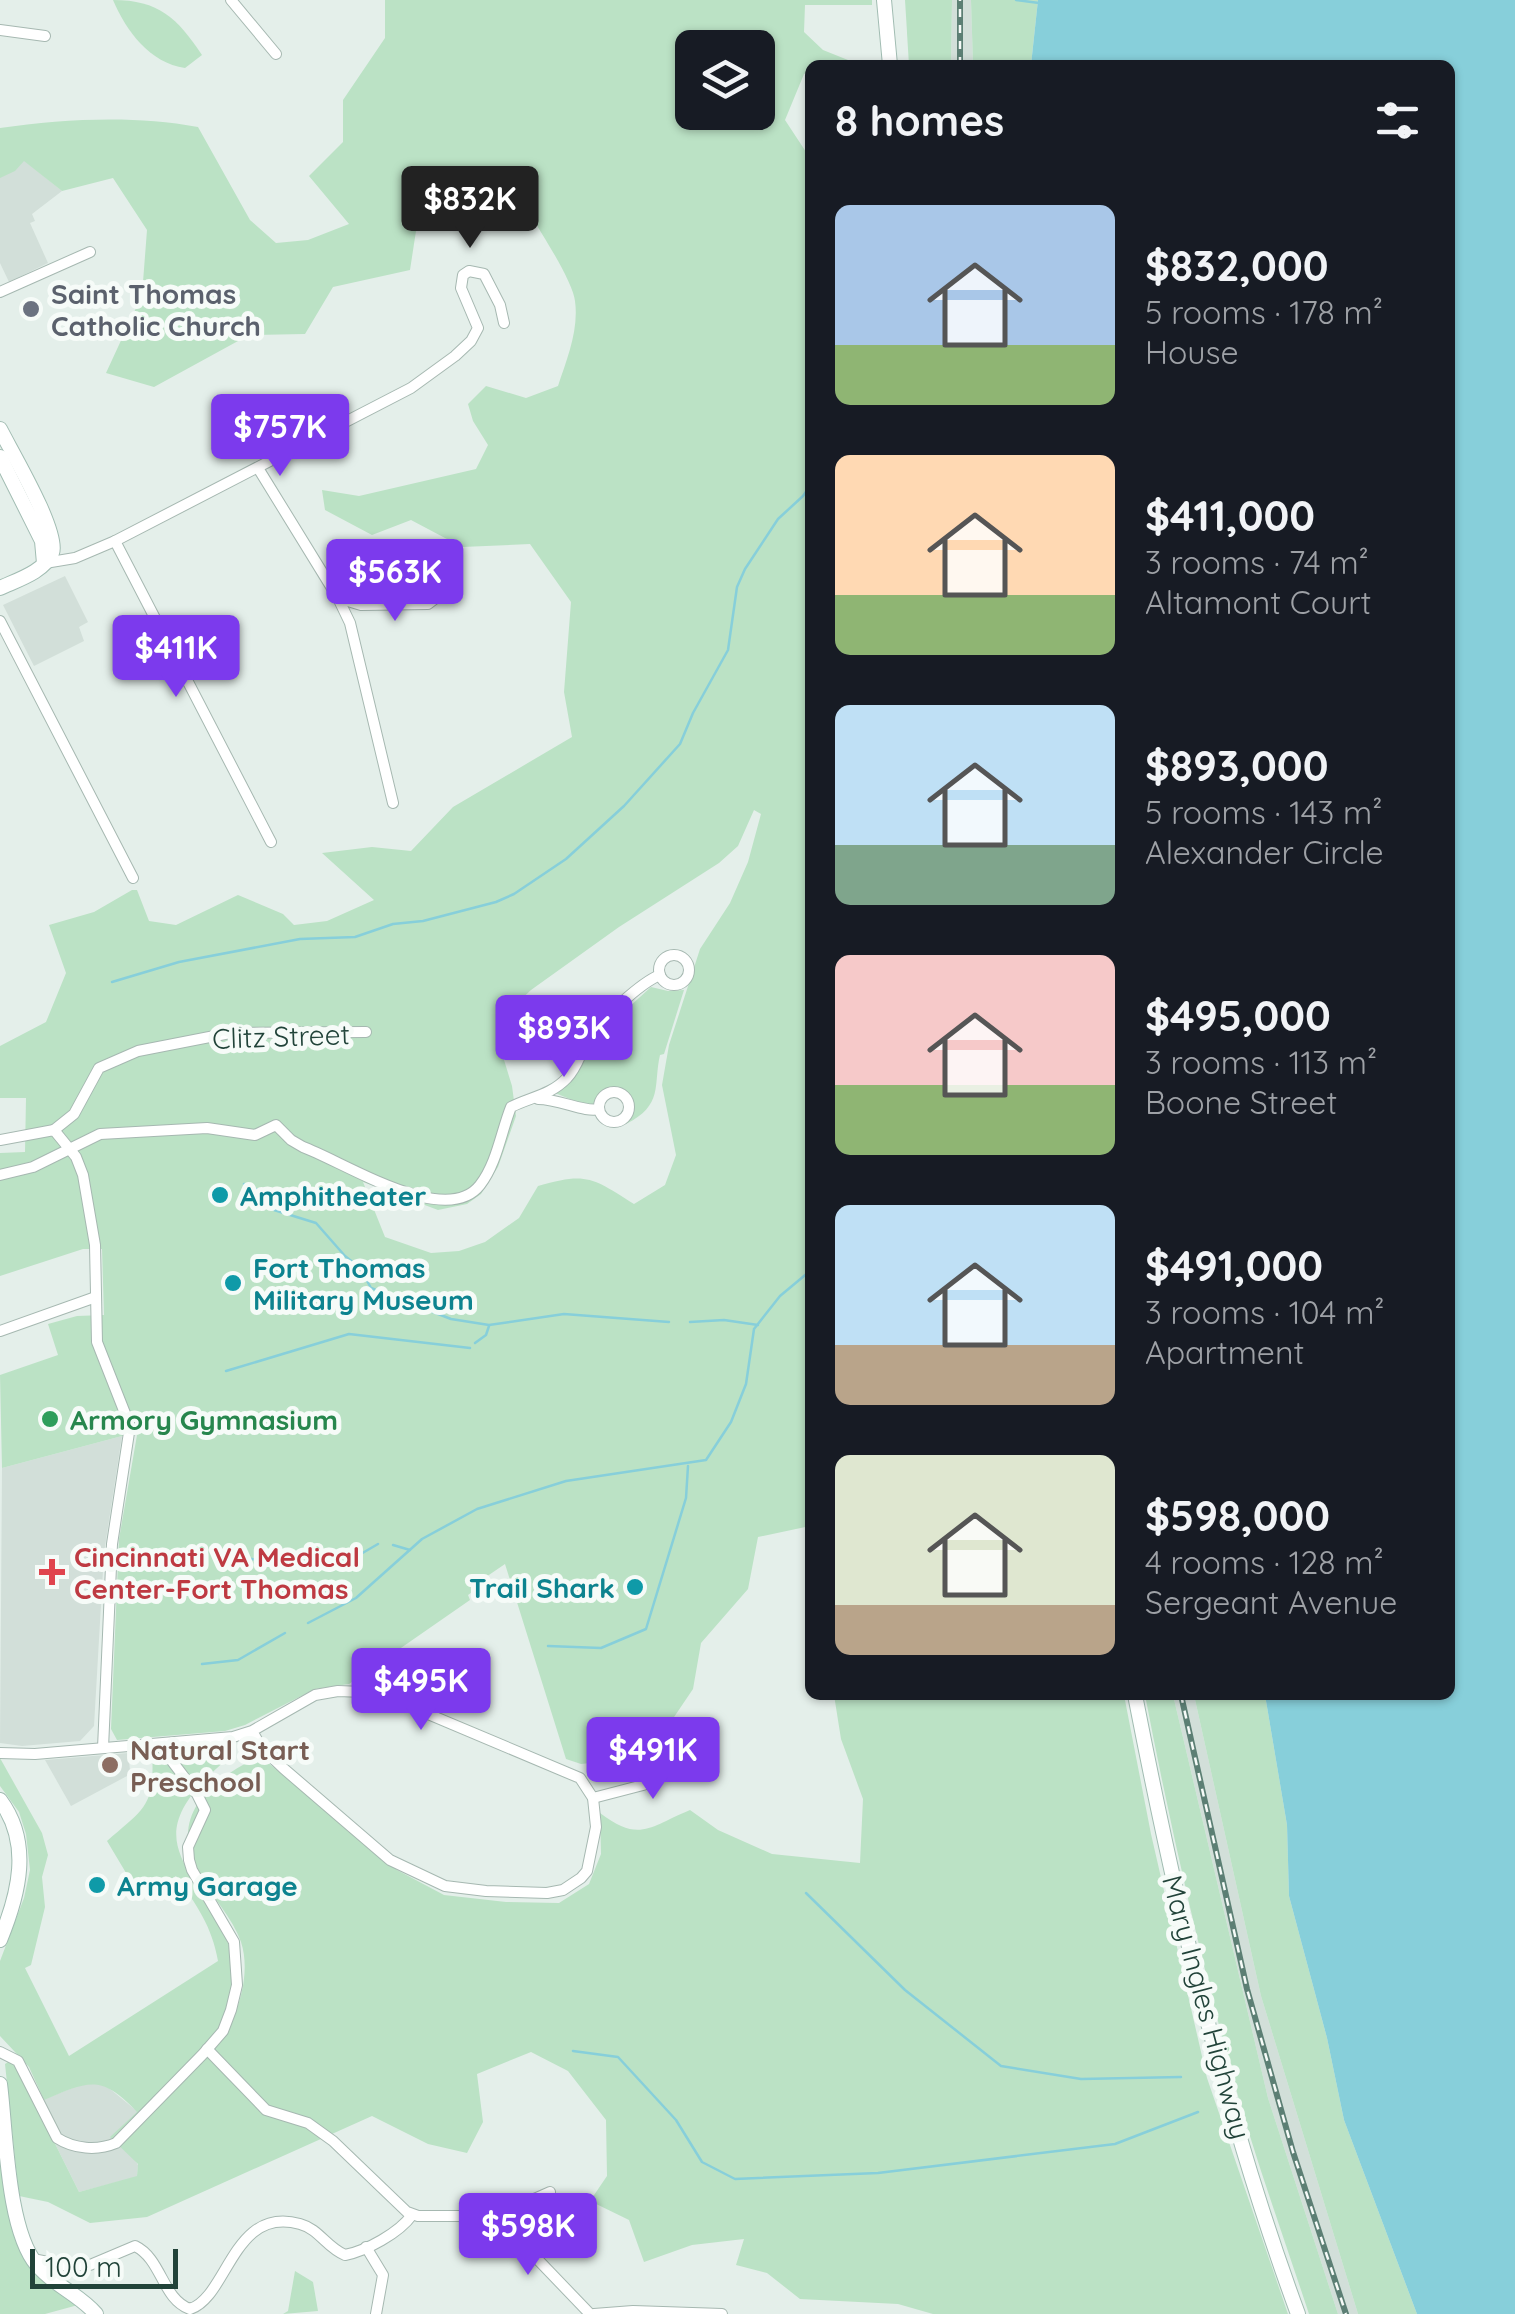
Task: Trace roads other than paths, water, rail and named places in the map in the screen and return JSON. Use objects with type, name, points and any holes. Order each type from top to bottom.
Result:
[{"type":"street","points":[[231,0],[276,54]]},
{"type":"street","points":[[884,0],[890,60]]},
{"type":"street","points":[[0,30],[45,36]]},
{"type":"street","points":[[0,292],[90,252]]},
{"type":"street","points":[[0,588],[44,564],[75,558],[115,541],[422,381],[471,340],[477,323],[462,288],[463,275],[469,271],[484,274],[491,284],[504,324]]},
{"type":"street","points":[[0,429],[53,538],[52,555],[44,564]]},
{"type":"street","points":[[0,456],[42,541],[44,564]]},
{"type":"street","points":[[258,468],[344,598],[393,803]]},
{"type":"street","points":[[115,541],[271,842]]},
{"type":"street","points":[[344,598],[361,605],[428,604],[440,598]]},
{"type":"street","points":[[0,621],[133,878]]},
{"type":"street","points":[[536,1100],[568,1078],[601,1024],[660,975]]},
{"type":"street","name":"Clitz Street","points":[[54,1130],[74,1114],[99,1068],[138,1051],[230,1033],[366,1032]]},
{"type":"street","points":[[0,1175],[33,1167],[100,1134],[207,1128],[255,1136],[276,1125],[303,1147],[412,1194],[433,1202],[457,1202],[480,1186],[511,1106],[560,1100],[596,1112],[599,1109]]},
{"type":"street","points":[[0,1140],[54,1130],[80,1162],[94,1245],[100,1354],[130,1426],[112,1544],[104,1748]]},
{"type":"street","points":[[0,1331],[94,1298]]},
{"type":"street","points":[[0,1753],[35,1754],[233,1738],[315,1695],[338,1690],[363,1692],[408,1706],[580,1778],[592,1798],[596,1827],[588,1870],[563,1890],[536,1893],[445,1886],[390,1860],[272,1758],[252,1731]]},
{"type":"street","name":"Mary Ingles Highway","points":[[1136,1700],[1210,2034],[1298,2314]]},
{"type":"street","points":[[0,2052],[18,2061],[57,2138],[92,2148],[116,2143],[223,2031],[237,1985],[238,1960],[234,1942],[189,1860],[188,1848],[205,1810],[159,1744]]},
{"type":"street","points":[[592,1798],[643,1785],[694,1757]]},
{"type":"street","points":[[0,1800],[11,1818],[20,1855],[18,1890],[0,1940]]},
{"type":"street","points":[[207,2049],[266,2110],[308,2123],[333,2141],[412,2215],[496,2216],[550,2192]]},
{"type":"street","points":[[0,2084],[6,2195],[32,2258],[96,2314]]},
{"type":"street","points":[[32,2258],[67,2266],[90,2265],[134,2246],[146,2253],[179,2305],[190,2309],[205,2301],[239,2246],[269,2225],[291,2222],[310,2227],[340,2254],[352,2254],[405,2224],[412,2215]]},
{"type":"street","points":[[496,2216],[592,2314],[722,2314]]},
{"type":"street","points":[[366,2246],[383,2275],[376,2314]]},
{"type":"water","points":[[1038,0],[1515,0],[1515,2314],[1417,2314],[1344,2120],[1327,2038],[1289,1896],[1287,1825],[1266,1700],[1455,1700],[1455,60],[1032,60]]},
{"type":"waterway","points":[[1016,0],[1039,3]]},
{"type":"waterway","points":[[112,982],[179,962],[300,939],[355,937],[393,924],[423,921],[496,902],[566,859],[624,806],[680,744],[728,650],[737,587],[745,569],[778,519],[805,493]]},
{"type":"waterway","points":[[244,1184],[258,1190],[274,1210],[316,1223],[360,1268],[371,1288],[451,1319],[489,1325],[564,1314],[669,1322]]},
{"type":"waterway","points":[[308,1623],[356,1598],[422,1539],[477,1509],[566,1481],[706,1460],[731,1422],[746,1384],[754,1329],[780,1296],[805,1275]]},
{"type":"waterway","points":[[690,1322],[724,1320],[758,1325]]},
{"type":"waterway","points":[[475,1343],[486,1335],[489,1326]]},
{"type":"waterway","points":[[226,1371],[349,1334],[470,1348]]},
{"type":"waterway","points":[[548,1646],[601,1648],[646,1629],[686,1498],[688,1466]]},
{"type":"waterway","points":[[225,1556],[328,1568],[378,1544]]},
{"type":"waterway","points":[[393,1545],[410,1550]]},
{"type":"waterway","points":[[202,1664],[238,1660],[285,1633]]},
{"type":"waterway","points":[[806,1893],[905,1990],[1001,2066],[1081,2079],[1181,2077]]},
{"type":"waterway","points":[[573,2051],[618,2057],[676,2120],[702,2162],[735,2179],[878,2173],[1115,2144],[1198,2112]]},
{"type":"railway","points":[[960,0],[960,60]]},
{"type":"railway","points":[[1182,1700],[1247,1989],[1293,2152],[1346,2314]]},
{"type":"place","name":"Saint Thomas Catholic Church","points":[[31,309]]},
{"type":"place","name":"Amphitheater","points":[[220,1195]]},
{"type":"place","name":"Fort Thomas Military Museum","points":[[233,1283]]},
{"type":"place","name":"Armory Gymnasium","points":[[50,1419]]},
{"type":"place","name":"Cincinnati VA Medical Center-Fort Thomas","points":[[52,1572]]},
{"type":"place","name":"Trail Shark","points":[[635,1587]]},
{"type":"place","name":"Natural Start Preschool","points":[[110,1765]]},
{"type":"place","name":"Army Garage","points":[[97,1885]]}]
